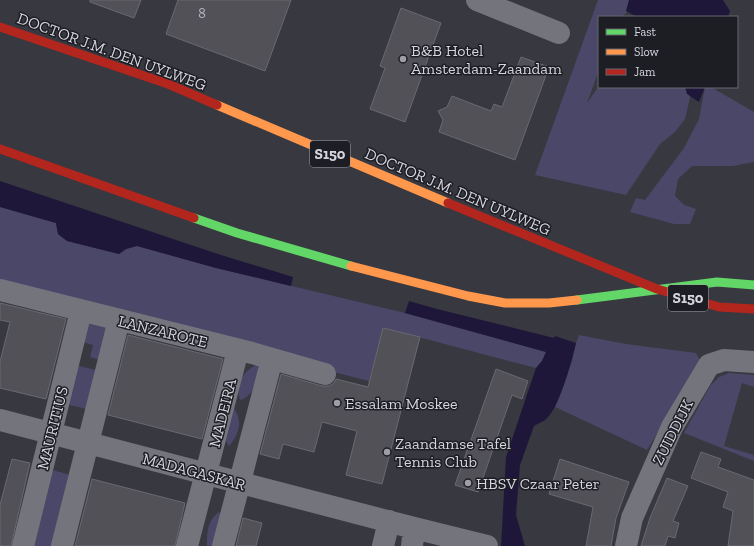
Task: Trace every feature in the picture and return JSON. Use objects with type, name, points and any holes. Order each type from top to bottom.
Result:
[{"type":"main road","name":"DOCTOR J.M. DEN UYLWEG","points":[[0,27],[168,84],[385,177],[657,289],[719,307],[754,309]]},
{"type":"main road","name":"DOCTOR J.M. DEN UYLWEG","points":[[0,149],[237,233],[373,272],[468,296],[505,303],[549,302],[718,282],[754,285]]},
{"type":"street","points":[[477,0],[559,33]]},
{"type":"street","name":"LANZAROTE","points":[[0,290],[238,350],[325,374]]},
{"type":"street","name":"MAURITIUS","points":[[23,546],[81,311]]},
{"type":"street","points":[[62,546],[119,320]]},
{"type":"street","name":"MADEIRA","points":[[187,546],[238,350]]},
{"type":"street","points":[[224,546],[272,359]]},
{"type":"street","name":"ZUIDDIJK","points":[[626,546],[632,518],[672,427],[709,365],[724,360],[754,362]]},
{"type":"street","name":"MADAGASKAR","points":[[0,420],[388,521],[413,537],[488,546]]},
{"type":"street","points":[[383,546],[388,521]]},
{"type":"shaded area","points":[[598,0],[630,0],[627,12],[623,16],[598,16],[598,73],[587,103],[598,87],[689,88],[690,98],[685,119],[675,132],[660,144],[626,195],[535,175]]},
{"type":"shaded area","points":[[629,0],[723,0],[730,11],[728,16],[635,16],[626,11]]},
{"type":"shaded area","points":[[685,88],[705,88],[699,102],[687,94]]},
{"type":"shaded area","points":[[705,88],[713,88],[754,112],[754,162],[733,166],[692,166],[678,179],[675,196],[684,205],[696,209],[690,224],[674,224],[630,212],[636,198],[645,200],[684,148],[699,119]]},
{"type":"shaded area","points":[[0,181],[221,255],[293,277],[291,286],[216,268],[137,246],[126,249],[119,254],[67,241],[58,234],[56,223],[0,207]]},
{"type":"shaded area","points":[[0,207],[56,223],[58,234],[67,241],[119,254],[126,249],[137,246],[216,268],[405,313],[546,352],[542,361],[536,368],[384,328],[369,381],[0,288]]},
{"type":"shaded area","points":[[409,301],[554,338],[555,336],[576,343],[560,396],[550,415],[545,420],[534,426],[520,465],[516,515],[525,546],[501,546],[506,457],[536,368],[542,361],[546,352],[405,313]]},
{"type":"shaded area","points":[[88,320],[112,326],[103,361],[90,357],[93,345],[82,342]]},
{"type":"shaded area","points":[[579,335],[626,344],[696,353],[699,358],[699,366],[647,450],[555,407],[572,361]]},
{"type":"shaded area","points":[[258,364],[259,369],[255,386],[249,395],[240,400],[239,388],[244,374]]},
{"type":"shaded area","points":[[75,365],[100,371],[91,410],[65,404]]},
{"type":"shaded area","points":[[729,373],[754,375],[754,387],[742,383],[724,446],[754,455],[754,461],[684,433],[710,386],[719,377]]},
{"type":"shaded area","points":[[231,405],[238,415],[239,426],[236,436],[229,446],[226,441]]},
{"type":"shaded area","points":[[49,469],[74,476],[55,546],[29,546]]},
{"type":"shaded area","points":[[219,512],[222,518],[218,546],[207,546],[208,527],[212,519]]},
{"type":"building","points":[[90,0],[141,0],[134,18],[90,2]]},
{"type":"building","points":[[178,0],[291,0],[265,71],[166,34]]},
{"type":"building","points":[[401,8],[441,23],[405,122],[370,109],[385,68],[380,66]]},
{"type":"building","points":[[521,57],[549,67],[515,160],[439,132],[443,120],[438,111],[447,107],[452,96],[491,111],[494,104],[502,107]]},
{"type":"building","points":[[0,303],[66,319],[46,399],[0,388],[0,362],[10,322],[0,320]]},
{"type":"building","points":[[383,328],[420,337],[382,484],[346,475],[357,431],[322,422],[314,452],[283,444],[279,459],[260,454],[281,374],[322,386],[329,386],[334,383],[336,379],[368,387]]},
{"type":"building","points":[[128,335],[223,359],[202,439],[108,415]]},
{"type":"building","points":[[496,369],[528,381],[522,399],[512,395],[478,492],[455,485]]},
{"type":"building","points":[[701,452],[721,459],[718,467],[754,480],[754,546],[728,546],[733,511],[723,507],[728,492],[691,478]]},
{"type":"building","points":[[12,459],[30,463],[11,546],[0,546],[0,505]]},
{"type":"building","points":[[560,459],[629,482],[616,518],[611,546],[586,546],[593,507],[549,494]]},
{"type":"building","points":[[667,478],[688,486],[673,521],[679,523],[675,538],[668,536],[665,546],[641,546],[650,518]]},
{"type":"building","points":[[92,479],[185,503],[175,546],[75,546]]},
{"type":"building","points":[[243,518],[262,523],[256,546],[236,546]]},
{"type":"traffic: fast","points":[[194,218],[237,233],[351,266]]},
{"type":"traffic: fast","points":[[577,300],[717,282],[754,285]]},
{"type":"traffic: slow","points":[[217,105],[448,203]]},
{"type":"traffic: slow","points":[[351,266],[468,296],[505,303],[549,303],[577,300]]},
{"type":"traffic: jam","points":[[0,27],[168,84],[217,105]]},
{"type":"traffic: jam","points":[[0,149],[194,218]]},
{"type":"traffic: jam","points":[[448,203],[657,289],[719,307],[754,309]]},
{"type":"place","name":"B&B Hotel Amsterdam-Zaandam","points":[[403,59]]},
{"type":"place","name":"Essalam Moskee","points":[[337,403]]},
{"type":"place","name":"Zaandamse Tafel Tennis Club","points":[[387,452]]},
{"type":"place","name":"HBSV Czaar Peter","points":[[468,483]]}]
